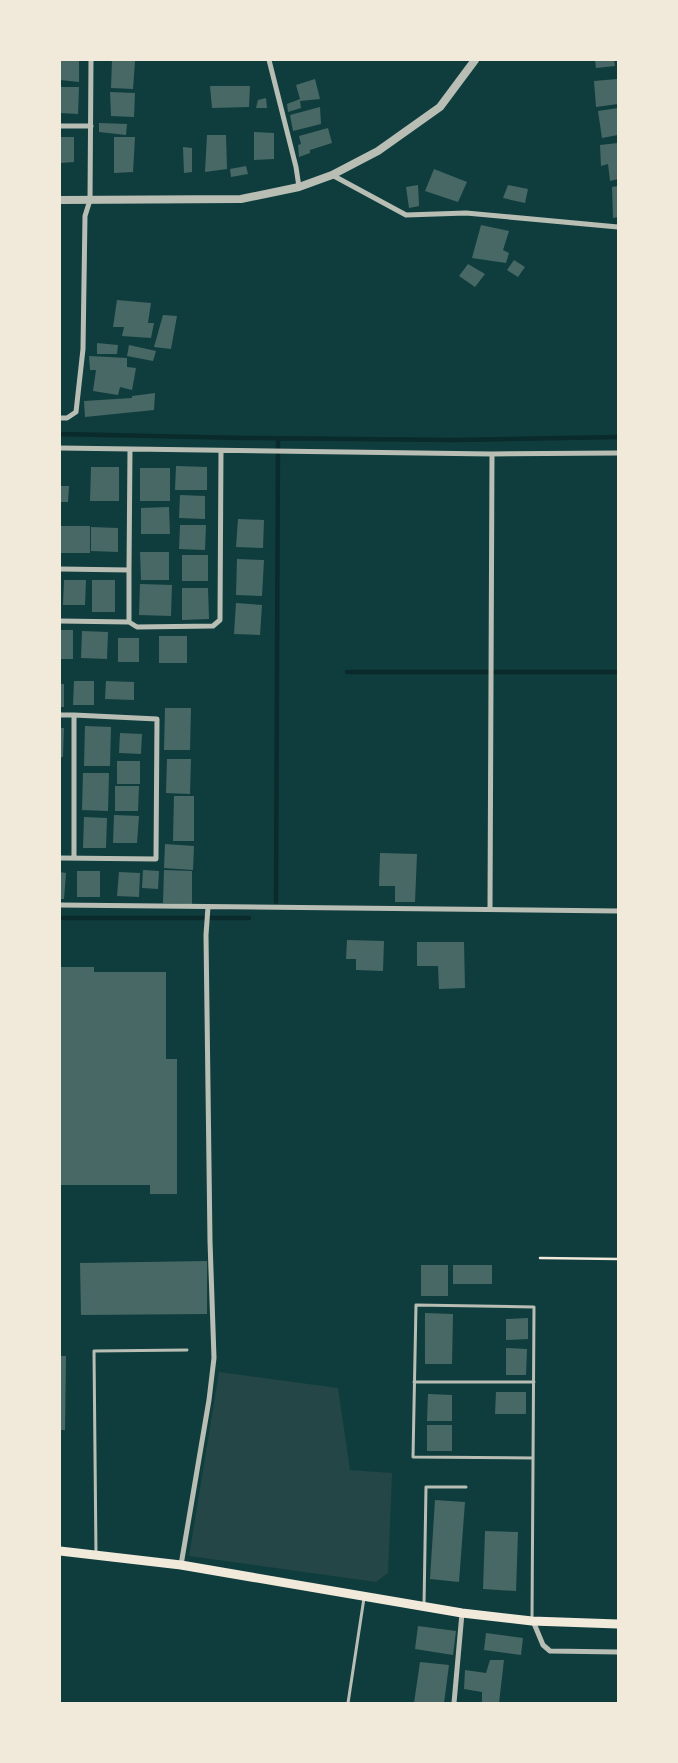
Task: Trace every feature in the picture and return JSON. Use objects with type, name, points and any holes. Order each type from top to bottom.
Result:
[{"type":"main road","points":[[60,1551],[181,1565],[462,1613],[532,1621],[618,1624]]},
{"type":"street","points":[[60,418],[67,418],[76,412],[83,349],[85,216],[90,200],[91,60]]},
{"type":"street","points":[[270,60],[296,167],[299,187]]},
{"type":"street","points":[[60,200],[241,199],[299,187],[332,175],[378,151],[440,107],[475,60]]},
{"type":"street","points":[[60,126],[91,126]]},
{"type":"street","points":[[332,175],[406,215],[466,213],[618,227]]},
{"type":"street","points":[[60,448],[492,454],[618,453]]},
{"type":"street","points":[[129,622],[130,450]]},
{"type":"street","points":[[60,621],[129,622],[137,627],[213,626],[220,620],[221,451]]},
{"type":"street","points":[[490,909],[492,454]]},
{"type":"street","points":[[60,568],[129,570]]},
{"type":"street","points":[[60,715],[157,719],[156,859],[60,858]]},
{"type":"street","points":[[74,715],[74,858]]},
{"type":"street","points":[[60,905],[618,911]]},
{"type":"street","points":[[181,1565],[209,1400],[214,1358],[210,1241],[206,935],[208,907]]},
{"type":"street","points":[[454,1703],[462,1613]]},
{"type":"street","points":[[532,1621],[543,1645],[550,1651],[618,1652]]},
{"type":"lane","points":[[532,1621],[534,1308],[416,1306],[413,1457],[533,1458]]},
{"type":"lane","points":[[96,1555],[94,1351],[187,1350]]},
{"type":"lane","points":[[414,1382],[534,1382]]},
{"type":"lane","points":[[424,1607],[426,1487],[466,1487]]},
{"type":"lane","points":[[348,1703],[364,1597]]},
{"type":"path","points":[[540,1258],[618,1259]]},
{"type":"shaded area","points":[[219,1372],[338,1388],[350,1470],[392,1473],[388,1573],[376,1582],[189,1556]]},
{"type":"building","points":[[60,60],[79,60],[79,82],[60,80]]},
{"type":"building","points":[[112,60],[135,61],[133,89],[111,88]]},
{"type":"building","points":[[595,60],[614,60],[615,66],[596,68]]},
{"type":"building","points":[[315,79],[320,99],[300,101],[301,108],[288,112],[287,104],[300,99],[296,85]]},
{"type":"building","points":[[617,79],[618,104],[596,107],[594,81]]},
{"type":"building","points":[[210,86],[250,86],[249,107],[212,108]]},
{"type":"building","points":[[61,87],[79,87],[78,114],[60,113]]},
{"type":"building","points":[[110,92],[135,93],[134,117],[111,116]]},
{"type":"building","points":[[266,98],[267,108],[256,108],[258,100]]},
{"type":"building","points":[[320,107],[321,124],[293,131],[290,115]]},
{"type":"building","points":[[618,108],[618,135],[602,138],[598,111]]},
{"type":"building","points":[[99,123],[127,124],[126,135],[99,132]]},
{"type":"building","points":[[328,128],[332,143],[310,150],[310,153],[299,157],[298,145],[301,144],[299,136]]},
{"type":"building","points":[[254,132],[274,133],[274,159],[254,160]]},
{"type":"building","points":[[207,135],[226,135],[227,169],[205,172]]},
{"type":"building","points":[[60,137],[74,137],[74,162],[60,163]]},
{"type":"building","points":[[114,137],[135,137],[133,172],[114,173]]},
{"type":"building","points":[[618,143],[618,179],[610,181],[608,164],[601,166],[600,145]]},
{"type":"building","points":[[183,147],[192,148],[192,172],[184,173]]},
{"type":"building","points":[[246,166],[248,174],[231,177],[230,169]]},
{"type":"building","points":[[434,169],[467,182],[458,202],[425,191]]},
{"type":"building","points":[[418,185],[419,206],[409,208],[406,187]]},
{"type":"building","points":[[508,185],[528,189],[525,203],[503,198]]},
{"type":"building","points":[[618,186],[618,217],[613,218],[612,187]]},
{"type":"building","points":[[481,225],[509,231],[503,250],[509,253],[506,263],[472,258]]},
{"type":"building","points":[[514,260],[525,267],[518,277],[507,270]]},
{"type":"building","points":[[468,264],[485,274],[475,287],[459,276]]},
{"type":"building","points":[[117,300],[151,303],[148,323],[154,323],[151,338],[122,336],[124,327],[113,327]]},
{"type":"building","points":[[163,315],[177,316],[171,349],[154,347]]},
{"type":"building","points":[[97,343],[118,345],[117,354],[97,354]]},
{"type":"building","points":[[129,345],[156,351],[153,361],[127,356]]},
{"type":"building","points":[[89,356],[127,358],[127,367],[136,368],[132,390],[120,387],[118,395],[93,391],[96,370],[90,370]]},
{"type":"building","points":[[155,393],[154,410],[85,417],[84,401],[132,398],[132,396]]},
{"type":"building","points":[[176,466],[207,467],[207,490],[175,490]]},
{"type":"building","points":[[91,467],[119,467],[119,501],[90,501]]},
{"type":"building","points":[[140,468],[170,468],[170,501],[140,501]]},
{"type":"building","points":[[60,486],[69,486],[68,502],[60,502]]},
{"type":"building","points":[[180,495],[205,496],[205,519],[179,518]]},
{"type":"building","points":[[169,507],[170,534],[141,534],[141,508]]},
{"type":"building","points":[[238,519],[264,520],[263,548],[236,547]]},
{"type":"building","points":[[180,525],[206,525],[205,550],[179,549]]},
{"type":"building","points":[[61,526],[90,526],[90,553],[61,553]]},
{"type":"building","points":[[91,527],[118,528],[118,552],[91,551]]},
{"type":"building","points":[[140,552],[169,552],[169,580],[141,580]]},
{"type":"building","points":[[182,555],[208,555],[208,581],[182,581]]},
{"type":"building","points":[[237,559],[264,560],[262,596],[236,595]]},
{"type":"building","points":[[64,580],[86,580],[85,605],[63,605]]},
{"type":"building","points":[[92,580],[115,580],[115,612],[92,612]]},
{"type":"building","points":[[140,584],[172,585],[171,616],[139,615]]},
{"type":"building","points":[[182,588],[208,588],[209,619],[182,620]]},
{"type":"building","points":[[236,603],[262,605],[260,635],[234,634]]},
{"type":"building","points":[[60,630],[73,630],[73,659],[60,659]]},
{"type":"building","points":[[82,631],[108,632],[107,659],[81,658]]},
{"type":"building","points":[[159,636],[187,636],[187,663],[159,663]]},
{"type":"building","points":[[118,638],[139,638],[139,662],[118,662]]},
{"type":"building","points":[[74,681],[94,681],[94,705],[73,705]]},
{"type":"building","points":[[106,681],[134,682],[134,700],[105,699]]},
{"type":"building","points":[[60,684],[64,684],[64,707],[60,707]]},
{"type":"building","points":[[165,708],[191,708],[190,750],[164,750]]},
{"type":"building","points":[[85,726],[111,727],[110,766],[84,766]]},
{"type":"building","points":[[60,728],[64,728],[63,757],[60,757]]},
{"type":"building","points":[[120,733],[142,734],[141,754],[119,753]]},
{"type":"building","points":[[167,759],[191,759],[190,794],[166,793]]},
{"type":"building","points":[[117,761],[140,761],[140,784],[117,784]]},
{"type":"building","points":[[83,773],[109,773],[108,811],[82,810]]},
{"type":"building","points":[[115,786],[139,786],[138,811],[115,811]]},
{"type":"building","points":[[174,796],[194,796],[194,841],[173,841]]},
{"type":"building","points":[[114,815],[139,816],[137,843],[113,843]]},
{"type":"building","points":[[84,817],[107,818],[106,848],[83,848]]},
{"type":"building","points":[[165,844],[194,846],[193,870],[164,868]]},
{"type":"building","points":[[380,853],[417,854],[415,902],[395,902],[395,886],[379,886]]},
{"type":"building","points":[[143,870],[159,871],[158,889],[142,888]]},
{"type":"building","points":[[164,870],[192,871],[192,904],[163,903]]},
{"type":"building","points":[[77,871],[100,871],[100,897],[77,897]]},
{"type":"building","points":[[60,872],[66,873],[64,899],[60,899]]},
{"type":"building","points":[[119,872],[140,873],[139,897],[117,896]]},
{"type":"building","points":[[347,940],[384,941],[383,971],[356,970],[356,959],[346,959]]},
{"type":"building","points":[[417,942],[464,942],[465,988],[439,989],[438,966],[417,966]]},
{"type":"building","points":[[60,967],[94,967],[94,972],[166,972],[166,1059],[177,1059],[177,1194],[150,1194],[150,1185],[60,1185]]},
{"type":"building","points":[[207,1261],[207,1314],[81,1315],[80,1263]]},
{"type":"building","points":[[421,1265],[448,1265],[448,1296],[421,1296]]},
{"type":"building","points":[[453,1265],[492,1265],[492,1284],[453,1284]]},
{"type":"building","points":[[425,1313],[453,1314],[452,1364],[425,1364]]},
{"type":"building","points":[[528,1318],[528,1339],[506,1340],[506,1319]]},
{"type":"building","points":[[506,1348],[527,1349],[526,1375],[506,1375]]},
{"type":"building","points":[[60,1356],[66,1356],[65,1430],[60,1430]]},
{"type":"building","points":[[496,1392],[526,1392],[526,1414],[495,1414]]},
{"type":"building","points":[[428,1394],[452,1395],[452,1421],[427,1421]]},
{"type":"building","points":[[427,1425],[452,1425],[452,1451],[427,1451]]},
{"type":"building","points":[[435,1500],[465,1502],[459,1582],[430,1579]]},
{"type":"building","points":[[485,1531],[518,1532],[516,1591],[483,1589]]},
{"type":"building","points":[[418,1626],[456,1631],[453,1655],[415,1649]]},
{"type":"building","points":[[486,1633],[523,1638],[521,1655],[484,1650]]},
{"type":"building","points":[[490,1660],[504,1660],[499,1703],[482,1703],[482,1692],[464,1689],[465,1670],[486,1673]]},
{"type":"building","points":[[420,1662],[449,1665],[444,1703],[414,1703]]},
{"type":"waterway","points":[[60,434],[455,440],[618,437]]},
{"type":"waterway","points":[[276,902],[278,439]]},
{"type":"waterway","points":[[347,672],[618,672]]},
{"type":"waterway","points":[[60,918],[249,918]]}]
